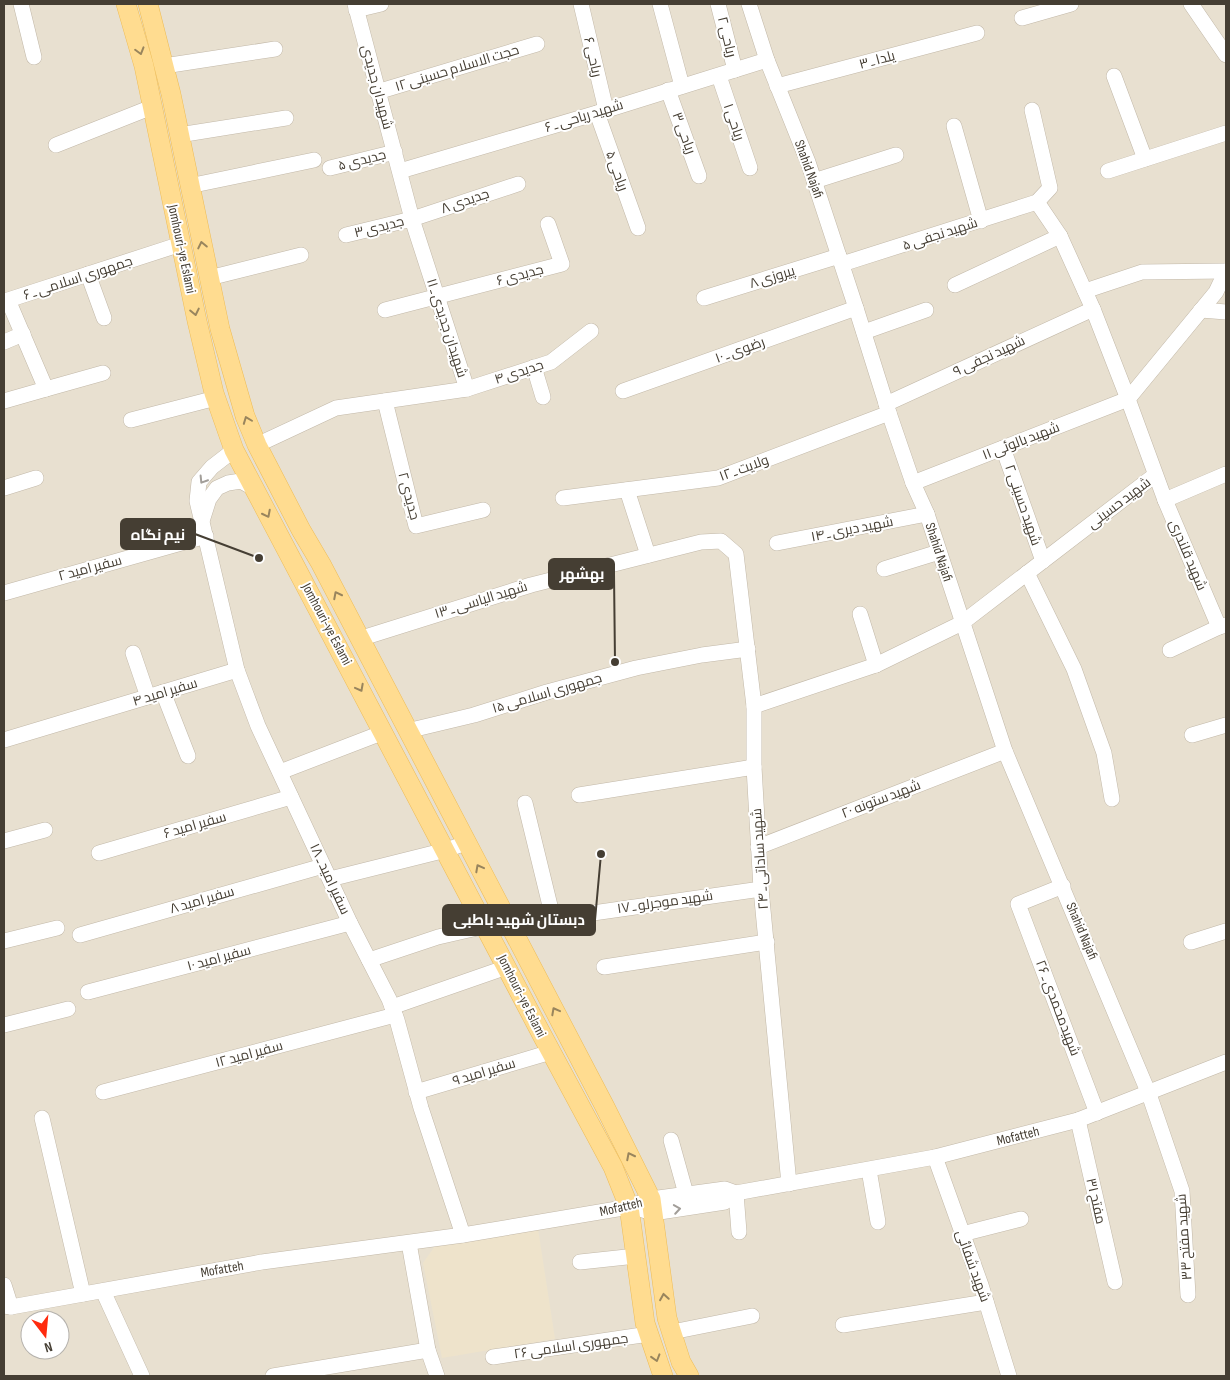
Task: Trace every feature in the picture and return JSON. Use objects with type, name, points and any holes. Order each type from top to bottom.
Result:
[{"type":"main road","name":"Jomhouri-ye Eslami","points":[[126,4],[144,66],[197,321],[216,398],[234,450],[613,1167],[629,1207],[645,1323],[663,1376]]},
{"type":"main road","name":"Jomhouri-ye Eslami","points":[[148,4],[164,66],[220,329],[246,416],[257,445],[605,1107],[652,1206],[667,1318],[681,1362],[689,1376]]},
{"type":"main road","points":[[280,539],[301,530]]},
{"type":"street","points":[[21,4],[34,57]]},
{"type":"street","points":[[355,7],[381,4]]},
{"type":"street","name":"ریاحی ۶","points":[[581,4],[602,111]]},
{"type":"street","name":"ریاحی ۳","points":[[660,4],[675,88],[699,176]]},
{"type":"street","name":"ریاحی ۲","points":[[718,4],[735,70]]},
{"type":"street","name":"Shahid Najafi","points":[[749,4],[767,60],[814,181],[864,332],[887,409],[927,514],[1005,751],[1149,1094]]},
{"type":"street","points":[[1022,18],[1071,4]]},
{"type":"street","points":[[1191,4],[1226,55]]},
{"type":"street","name":"شهیدان جدیدی","points":[[355,7],[400,171]]},
{"type":"street","name":"یلدا ـ ۳","points":[[777,86],[977,33]]},
{"type":"street","name":"حجت الاسلام حسینی ۱۲","points":[[377,92],[537,44]]},
{"type":"street","points":[[164,66],[275,49]]},
{"type":"street","name":"شهید ریاحی ـ ۶","points":[[400,171],[767,60]]},
{"type":"street","name":"ریاحی ۱","points":[[719,76],[750,168]]},
{"type":"street","points":[[1114,76],[1145,159]]},
{"type":"street","points":[[56,145],[152,107]]},
{"type":"street","points":[[1032,110],[1050,188],[1037,202]]},
{"type":"street","name":"ریاحی ۵","points":[[602,111],[638,228]]},
{"type":"street","points":[[179,135],[286,118]]},
{"type":"street","points":[[954,126],[981,221]]},
{"type":"street","points":[[1108,171],[1226,133]]},
{"type":"street","name":"جدیدی ۵","points":[[330,168],[394,152]]},
{"type":"street","points":[[814,181],[896,155]]},
{"type":"street","points":[[189,186],[314,160]]},
{"type":"street","name":"شهیدان جدیدی ـ ۱۱","points":[[257,445],[336,408],[467,389],[412,219],[400,171]]},
{"type":"street","name":"جدیدی ۸","points":[[412,219],[518,184]]},
{"type":"street","name":"شهید نجفی ۵","points":[[840,260],[981,221],[1037,202]]},
{"type":"street","name":"شهید حسینی","points":[[754,706],[876,665],[962,623],[1156,475],[1093,309],[1060,236],[1037,202]]},
{"type":"street","name":"جدیدی ۳","points":[[346,236],[412,219]]},
{"type":"street","name":"جدیدی ۶","points":[[437,297],[562,264],[548,224]]},
{"type":"street","points":[[955,285],[1060,236]]},
{"type":"street","name":"جمهوری اسلامی ـ ۶","points":[[46,389],[8,300],[181,244]]},
{"type":"street","points":[[209,278],[301,255]]},
{"type":"street","name":"پیروزی ۸","points":[[704,298],[840,260]]},
{"type":"street","points":[[1085,291],[1142,272],[1226,271],[1216,292],[1128,399]]},
{"type":"street","points":[[88,274],[104,318]]},
{"type":"street","points":[[385,310],[437,297]]},
{"type":"street","name":"رضوی ـ ۱۰","points":[[623,392],[856,308]]},
{"type":"street","name":"شهید نجفی ۹","points":[[887,409],[1093,309]]},
{"type":"street","points":[[864,332],[926,310]]},
{"type":"street","points":[[1201,310],[1226,312]]},
{"type":"street","name":"جدیدی ۴","points":[[467,389],[551,362],[591,331]]},
{"type":"street","points":[[4,342],[23,334]]},
{"type":"street","points":[[534,367],[543,398]]},
{"type":"street","points":[[4,402],[102,372]]},
{"type":"street","points":[[131,420],[216,398]]},
{"type":"street","name":"شهید بالوئی ۱۱","points":[[914,483],[1128,399]]},
{"type":"street","name":"جدیدی ۲","points":[[385,401],[416,526],[483,510]]},
{"type":"street","name":"ولایت ـ ۱۲","points":[[562,498],[718,478],[887,409]]},
{"type":"street","name":"شهید حسینی ۲","points":[[1004,448],[1043,561]]},
{"type":"street","name":"سفیر امید ـ ۱۸","points":[[234,450],[212,467],[199,482],[197,501],[237,670],[258,726],[393,1011],[416,1092],[463,1235]]},
{"type":"street","points":[[1165,500],[1226,474]]},
{"type":"street","name":"شهید قلندری","points":[[1156,475],[1165,500],[1223,626]]},
{"type":"street","points":[[4,488],[36,478]]},
{"type":"street","points":[[202,521],[209,499],[217,488],[228,483],[241,481],[255,489]]},
{"type":"street","points":[[626,490],[648,555]]},
{"type":"street","name":"شهید دیری ـ ۱۴","points":[[777,544],[927,514]]},
{"type":"street","name":"سفیر امید ۲","points":[[4,592],[206,536]]},
{"type":"street","name":"شهید الیاسی ـ ۱۳","points":[[359,639],[531,585],[701,542],[721,541]]},
{"type":"street","name":"شهید ساداتی ـ ۲۴","points":[[721,541],[736,554],[748,649],[754,706],[754,767],[761,889],[789,1184]]},
{"type":"street","points":[[884,569],[939,552]]},
{"type":"street","points":[[1027,573],[1074,669],[1104,753],[1112,799]]},
{"type":"street","points":[[860,614],[876,665]]},
{"type":"street","points":[[1170,650],[1223,626]]},
{"type":"street","name":"جمهوری اسلامی ۱۵","points":[[407,731],[474,715],[547,692],[636,668],[702,654],[748,649]]},
{"type":"street","points":[[133,653],[148,696]]},
{"type":"street","name":"سفیر امید ۴","points":[[4,740],[237,670]]},
{"type":"street","points":[[164,692],[188,756]]},
{"type":"street","points":[[1192,735],[1226,725]]},
{"type":"street","points":[[280,772],[384,732]]},
{"type":"street","name":"شهید ستونه ۲۰","points":[[758,847],[1005,751]]},
{"type":"street","points":[[579,795],[754,767]]},
{"type":"street","name":"سفیر امید ۶","points":[[99,853],[291,797]]},
{"type":"street","points":[[525,803],[553,918]]},
{"type":"street","points":[[4,841],[45,830]]},
{"type":"street","name":"سفیر امید ۸","points":[[80,935],[327,872],[388,865],[466,843]]},
{"type":"street","name":"شهیدمحمدی ـ ۲۶","points":[[1063,886],[1018,904],[1097,1112]]},
{"type":"street","name":"شهید موجرلو ـ ۱۷","points":[[509,925],[761,889]]},
{"type":"street","name":"سفیر امید ۱۰","points":[[88,992],[350,923]]},
{"type":"street","points":[[369,960],[428,940],[486,926]]},
{"type":"street","points":[[4,941],[56,928]]},
{"type":"street","points":[[1191,942],[1226,931]]},
{"type":"street","points":[[604,967],[766,942]]},
{"type":"street","name":"سفیر امید ۱۲","points":[[102,1092],[393,1011],[449,987],[506,967]]},
{"type":"street","points":[[4,1025],[68,1009]]},
{"type":"street","name":"سفیر امید ۹","points":[[416,1092],[551,1052]]},
{"type":"street","name":"Mofatteh","points":[[8,1306],[262,1262],[463,1235],[629,1207],[652,1206],[686,1194],[725,1189],[736,1193],[935,1157],[1078,1120],[1149,1094],[1226,1062]]},
{"type":"street","name":"شهید مفتح ۳۳","points":[[1149,1094],[1182,1191],[1188,1295]]},
{"type":"street","points":[[42,1118],[83,1294]]},
{"type":"street","name":"مفتح ۳۱","points":[[1078,1120],[1115,1282]]},
{"type":"street","points":[[671,1140],[686,1194]]},
{"type":"street","name":"شهید شفائی","points":[[935,1157],[986,1302],[1009,1376]]},
{"type":"street","points":[[869,1170],[878,1222]]},
{"type":"street","points":[[652,1206],[725,1202],[736,1193]]},
{"type":"street","points":[[736,1193],[740,1232]]},
{"type":"street","points":[[962,1234],[1021,1219]]},
{"type":"street","points":[[409,1243],[428,1350],[437,1376]]},
{"type":"street","points":[[580,1262],[636,1256]]},
{"type":"street","points":[[4,1286],[8,1306]]},
{"type":"street","points":[[103,1291],[142,1376]]},
{"type":"street","points":[[843,1325],[986,1302]]},
{"type":"street","points":[[672,1332],[752,1316]]},
{"type":"street","name":"جمهوری اسلامی ۲۶","points":[[493,1357],[649,1334]]},
{"type":"street","points":[[273,1376],[428,1350]]},
{"type":"shaded area","points":[[4,4],[1226,4],[1226,1376],[4,1376]]},
{"type":"shaded area","points":[[538,1229],[555,1339],[442,1358],[423,1263],[435,1246]]},
{"type":"place","name":"نیم نگاه","points":[[259,558]]},
{"type":"place","name":"بهشهر","points":[[615,662]]},
{"type":"place","name":"دبستان شهید باطبی","points":[[601,854]]}]
